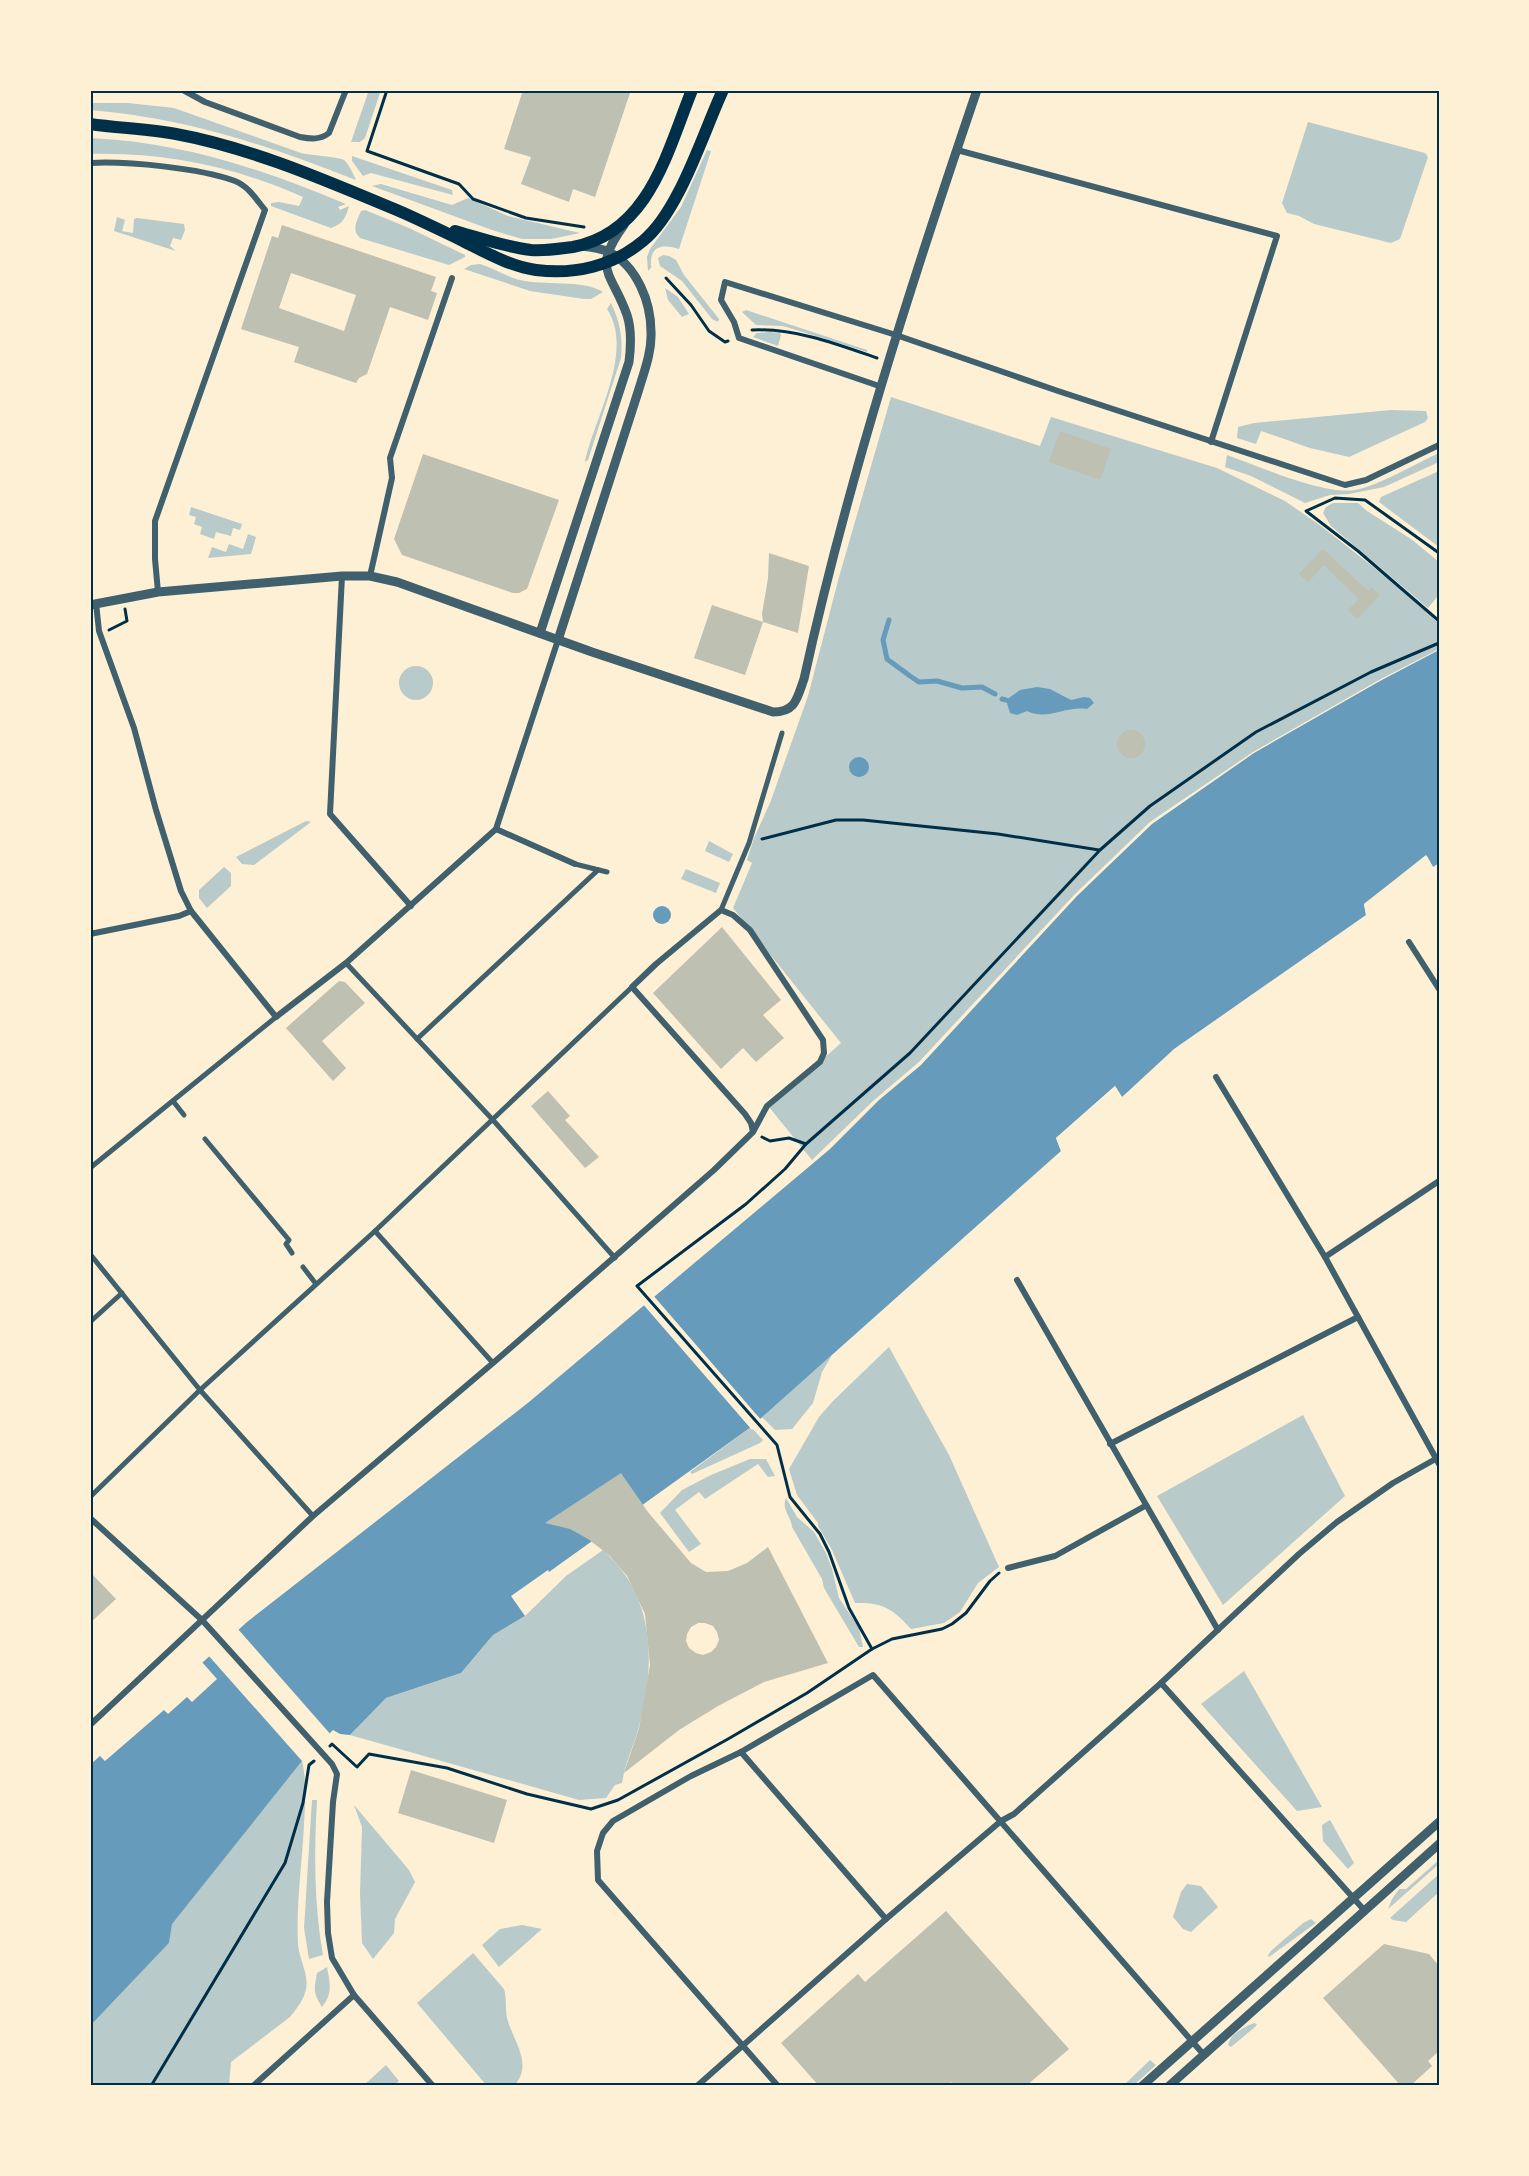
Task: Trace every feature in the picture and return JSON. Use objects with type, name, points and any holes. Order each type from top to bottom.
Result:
[{"type":"highway","points":[[428,224],[508,246],[532,250],[554,250],[578,246],[606,235],[625,223],[640,206],[657,176],[692,90]]},
{"type":"highway","points":[[90,124],[176,134],[227,147],[298,171],[428,224],[497,259],[538,270],[574,270],[610,258],[646,239],[666,214],[680,191],[723,90]]},
{"type":"street","points":[[183,90],[205,102],[300,137],[313,139],[324,137],[332,128],[346,90]]},
{"type":"street","points":[[276,1017],[191,911],[182,891],[156,810],[134,728],[99,631],[93,604],[158,591],[342,576],[370,576],[397,582],[558,640],[773,712],[784,712],[793,706],[800,689],[838,534],[896,335],[977,90]]},
{"type":"street","points":[[957,150],[1277,236],[1211,442]]},
{"type":"street","points":[[90,163],[106,162],[187,170],[236,181],[251,192],[265,210],[155,521],[158,591]]},
{"type":"street","points":[[540,633],[629,362],[628,317],[608,276],[610,258],[625,223]]},
{"type":"street","points":[[90,1168],[346,963],[496,829],[638,392],[650,345],[651,331],[645,297],[630,270],[610,258],[578,246]]},
{"type":"street","points":[[370,576],[392,478],[390,458],[452,278]]},
{"type":"street","points":[[882,387],[739,338],[734,322],[721,300],[725,282],[896,335],[1345,485],[1366,480],[1439,445]]},
{"type":"street","points":[[342,576],[330,814],[411,906]]},
{"type":"street","points":[[90,1497],[201,1390],[494,1120],[656,964],[721,910],[748,843],[782,733]]},
{"type":"street","points":[[496,829],[575,864],[607,872]]},
{"type":"street","points":[[417,1039],[598,870]]},
{"type":"street","points":[[90,1725],[313,1516],[615,1258],[753,1132],[767,1106],[820,1062],[824,1053],[823,1040],[750,930],[733,915],[721,910]]},
{"type":"street","points":[[90,934],[179,916],[191,911]]},
{"type":"street","points":[[1409,942],[1439,988]]},
{"type":"street","points":[[346,963],[494,1120],[615,1258]]},
{"type":"street","points":[[632,987],[746,1114],[753,1132]]},
{"type":"street","points":[[697,2086],[886,1918],[1001,1821],[1014,1814],[1161,1683],[1299,1554],[1337,1522],[1393,1483],[1438,1460],[1325,1257],[1216,1077]]},
{"type":"street","points":[[173,1101],[184,1115]]},
{"type":"street","points":[[205,1139],[289,1240],[286,1244],[292,1252]]},
{"type":"street","points":[[1325,1257],[1439,1181]]},
{"type":"street","points":[[375,1231],[494,1363]]},
{"type":"street","points":[[90,1254],[201,1390],[313,1516]]},
{"type":"street","points":[[303,1266],[316,1284]]},
{"type":"street","points":[[1017,1280],[1218,1630]]},
{"type":"street","points":[[90,1322],[122,1293]]},
{"type":"street","points":[[1110,1444],[1358,1317]]},
{"type":"street","points":[[1008,1568],[1055,1556],[1145,1506]]},
{"type":"street","points":[[90,1518],[202,1620],[332,1764],[337,1774],[327,1891],[328,1933],[332,1958],[354,1995],[433,2086]]},
{"type":"street","points":[[778,2086],[598,1880],[597,1851],[603,1833],[613,1821],[691,1776],[741,1752],[873,1675],[1204,2055]]},
{"type":"street","points":[[1161,1683],[1365,1911]]},
{"type":"street","points":[[741,1752],[886,1918]]},
{"type":"street","points":[[1142,2086],[1439,1822]]},
{"type":"street","points":[[1169,2086],[1439,1844]]},
{"type":"street","points":[[253,2086],[354,1995]]},
{"type":"path","points":[[387,90],[367,151],[459,184],[473,199],[525,218],[584,227]]},
{"type":"path","points":[[666,278],[691,304],[708,331],[725,342]]},
{"type":"path","points":[[752,330],[773,329],[791,332],[878,358]]},
{"type":"path","points":[[1439,554],[1365,500],[1335,498],[1306,510],[1358,551],[1439,621]]},
{"type":"path","points":[[99,631],[111,630],[128,621],[123,598]]},
{"type":"path","points":[[872,1649],[849,1608],[829,1552],[820,1534],[790,1497],[777,1445],[637,1286],[746,1204],[785,1169],[806,1144],[910,1053],[1100,850],[1150,806],[1256,732],[1371,672],[1439,643]]},
{"type":"path","points":[[748,843],[836,820],[863,820],[998,834],[1100,850]]},
{"type":"path","points":[[753,1132],[770,1141],[789,1138],[806,1144]]},
{"type":"path","points":[[357,1767],[369,1754],[447,1768],[527,1794],[591,1809],[618,1800],[719,1744],[807,1693],[872,1649],[892,1639],[942,1629],[952,1624],[966,1613],[996,1575]]},
{"type":"path","points":[[151,2086],[285,1863],[303,1803],[309,1765],[320,1752]]},
{"type":"shaded area","points":[[369,90],[381,90],[365,138],[360,142],[351,142]]},
{"type":"shaded area","points":[[90,103],[128,103],[174,108],[301,153],[344,160],[356,180],[290,155],[226,135],[160,119],[90,110]]},
{"type":"shaded area","points":[[1308,122],[1425,153],[1428,157],[1400,239],[1391,243],[1314,224],[1287,213],[1282,203]]},
{"type":"shaded area","points":[[90,138],[157,145],[221,159],[284,179],[346,204],[338,207],[340,210],[349,206],[347,214],[343,220],[331,228],[271,206],[271,203],[279,202],[299,206],[303,197],[278,186],[226,170],[172,159],[90,154]]},
{"type":"shaded area","points":[[707,150],[711,151],[679,249],[660,247],[654,251],[648,271],[647,257],[650,249],[681,207]]},
{"type":"shaded area","points":[[352,156],[452,190],[453,195],[371,173],[363,176],[352,161]]},
{"type":"shaded area","points":[[381,184],[452,205],[468,198],[508,216],[580,233],[551,239],[522,239],[372,186]]},
{"type":"shaded area","points":[[365,210],[409,228],[465,257],[449,265],[360,238],[356,232],[356,225],[361,211]]},
{"type":"shaded area","points":[[117,217],[125,220],[122,231],[133,233],[134,219],[137,218],[184,224],[185,230],[181,240],[173,238],[170,246],[176,251],[114,231]]},
{"type":"shaded area","points":[[663,255],[676,260],[684,275],[719,319],[718,322],[712,319],[682,281],[660,266],[658,258]]},
{"type":"shaded area","points":[[480,264],[520,280],[585,285],[603,292],[591,299],[584,299],[530,291],[464,269]]},
{"type":"shaded area","points":[[665,288],[678,297],[689,314],[682,317],[668,300]]},
{"type":"shaded area","points":[[611,303],[620,330],[621,358],[588,460],[585,462],[615,365],[617,345],[614,326],[607,309]]},
{"type":"shaded area","points":[[746,310],[867,350],[867,352],[783,326],[756,325],[742,312]]},
{"type":"shaded area","points":[[757,333],[780,333],[778,346],[753,337]]},
{"type":"shaded area","points":[[891,397],[1040,446],[1051,417],[1217,468],[1285,501],[1400,588],[1439,624],[1439,649],[1379,680],[1253,752],[1150,822],[1075,894],[919,1062],[873,1101],[812,1160],[769,1107],[841,1043],[733,908],[752,863],[747,860],[754,838],[770,803],[808,696],[839,577]]},
{"type":"shaded area","points":[[1391,410],[1426,411],[1428,418],[1425,422],[1349,457],[1310,448],[1261,431],[1256,444],[1237,438],[1238,427],[1254,423]]},
{"type":"shaded area","points":[[1439,453],[1439,462],[1384,487],[1330,495],[1305,503],[1251,476],[1225,467],[1227,455],[1309,484],[1355,490],[1386,479]]},
{"type":"shaded area","points":[[1439,471],[1439,547],[1379,502],[1381,497]]},
{"type":"shaded area","points":[[1333,503],[1358,503],[1411,539],[1439,562],[1439,598],[1437,597],[1428,608],[1331,526],[1323,513],[1326,507]]},
{"type":"shaded area","points":[[191,507],[242,524],[240,530],[233,528],[231,536],[216,532],[214,539],[200,534],[202,527],[194,524],[196,517],[189,515]]},
{"type":"shaded area","points":[[248,534],[256,537],[251,554],[208,558],[212,547],[226,552],[229,544],[243,549]]},
{"type":"shaded area","points":[[416,666],[428,671],[433,683],[428,695],[416,700],[404,695],[399,683],[404,671]]},
{"type":"shaded area","points":[[306,821],[311,822],[254,865],[242,864],[236,857]]},
{"type":"shaded area","points":[[709,841],[733,854],[729,862],[705,851]]},
{"type":"shaded area","points":[[224,867],[231,873],[231,886],[207,908],[199,898],[199,890]]},
{"type":"shaded area","points":[[686,869],[720,883],[716,893],[681,879]]},
{"type":"shaded area","points":[[889,1347],[949,1455],[999,1567],[978,1583],[960,1612],[944,1623],[911,1629],[899,1616],[887,1608],[855,1603],[818,1523],[797,1495],[789,1469],[819,1417]]},
{"type":"shaded area","points":[[832,1355],[822,1372],[813,1403],[792,1429],[775,1430],[762,1417]]},
{"type":"shaded area","points":[[1303,1415],[1345,1496],[1223,1605],[1157,1496]]},
{"type":"shaded area","points":[[751,1427],[763,1440],[760,1443],[692,1474],[690,1472]]},
{"type":"shaded area","points":[[750,1459],[766,1459],[775,1476],[768,1477],[758,1464],[705,1499],[699,1492],[675,1510],[701,1544],[689,1552],[660,1513],[682,1490]]},
{"type":"shaded area","points":[[786,1498],[797,1517],[814,1532],[826,1553],[839,1598],[859,1628],[863,1647],[859,1647],[824,1588],[822,1579],[792,1527],[785,1509]]},
{"type":"shaded area","points":[[603,1550],[620,1569],[633,1589],[642,1610],[649,1657],[644,1706],[622,1783],[615,1785],[606,1798],[579,1800],[350,1735],[386,1698],[461,1673],[493,1635],[525,1616],[566,1576]]},
{"type":"shaded area","points":[[1244,1671],[1322,1807],[1297,1811],[1201,1704]]},
{"type":"shaded area","points":[[302,1761],[305,1776],[305,1801],[298,1929],[299,1950],[307,1983],[300,2004],[290,2017],[231,2062],[229,2086],[90,2086],[90,2026],[169,1943],[171,1924]]},
{"type":"shaded area","points":[[312,1800],[317,1800],[316,1878],[323,1955],[309,1959],[304,1928]]},
{"type":"shaded area","points":[[354,1805],[409,1870],[415,1882],[395,1919],[394,1933],[373,1959],[362,1943],[360,1893],[362,1827]]},
{"type":"shaded area","points":[[1330,1820],[1354,1863],[1348,1869],[1323,1841],[1322,1825]]},
{"type":"shaded area","points":[[1439,1860],[1439,1864],[1388,1909],[1399,1889],[1406,1889]]},
{"type":"shaded area","points":[[1439,1874],[1439,1892],[1406,1922],[1390,1918]]},
{"type":"shaded area","points":[[1187,1884],[1201,1886],[1218,1907],[1191,1932],[1183,1929],[1173,1917],[1181,1892]]},
{"type":"shaded area","points":[[1311,1919],[1316,1923],[1269,1957],[1272,1950],[1303,1923]]},
{"type":"shaded area","points":[[522,1925],[542,1929],[499,1967],[482,1945],[500,1929]]},
{"type":"shaded area","points":[[473,1953],[504,1989],[507,2018],[522,2061],[520,2078],[514,2086],[487,2086],[417,2003]]},
{"type":"shaded area","points":[[327,1967],[329,1993],[322,2007],[315,1991],[315,1983],[317,1973]]},
{"type":"shaded area","points":[[1254,2023],[1257,2024],[1255,2027],[1231,2047],[1228,2045],[1235,2034]]},
{"type":"shaded area","points":[[1150,2060],[1156,2065],[1133,2086],[1123,2086]]},
{"type":"shaded area","points":[[386,2065],[399,2081],[393,2086],[363,2086]]},
{"type":"water","points":[[1439,650],[1439,863],[1433,867],[1427,856],[1364,904],[1366,915],[1174,1049],[1122,1097],[1115,1086],[1056,1138],[1061,1151],[751,1427],[549,1572],[548,1570],[511,1596],[525,1616],[493,1635],[461,1673],[386,1698],[350,1735],[340,1734],[333,1730],[302,1761],[172,1924],[169,1943],[90,2026],[90,1765],[247,1622],[529,1402],[830,1149],[879,1100],[921,1065],[1077,896],[1152,824],[1254,753]]},
{"type":"water","points":[[1037,687],[1050,689],[1071,700],[1090,698],[1094,703],[1087,709],[1071,709],[1049,714],[1035,714],[1027,711],[1017,715],[1010,713],[1006,700],[1020,690]]},
{"type":"water","points":[[859,757],[866,760],[869,767],[866,774],[859,777],[852,774],[849,767],[852,760]]},
{"type":"water","points":[[658,906],[666,906],[671,911],[669,922],[658,924],[653,919],[653,911]]},
{"type":"pier","points":[[1426,855],[1433,867],[1430,869],[1425,860],[1367,905],[1369,913],[1366,915],[1364,904]]},
{"type":"pier","points":[[1115,1086],[1122,1097],[1120,1099],[1115,1090],[1060,1139],[1063,1149],[1061,1151],[1056,1138]]},
{"type":"pier","points":[[652,1294],[762,1421],[752,1430],[642,1303]]},
{"type":"pier","points":[[237,1628],[332,1736],[306,1760],[302,1761],[208,1655]]},
{"type":"pier","points":[[204,1657],[202,1662],[217,1679],[192,1702],[187,1697],[168,1714],[164,1710],[105,1761],[98,1754]]},
{"type":"building","points":[[523,90],[631,90],[595,197],[573,189],[569,202],[521,184],[531,157],[504,149]]},
{"type":"building","points":[[282,225],[436,277],[431,291],[437,293],[428,320],[390,307],[367,374],[359,378],[356,383],[294,362],[299,347],[241,329],[272,236],[278,238]],"holes":[[[291,273],[356,295],[344,331],[279,308]]]},
{"type":"building","points":[[1060,431],[1111,449],[1100,480],[1049,462]]},
{"type":"building","points":[[423,454],[559,500],[527,589],[513,593],[402,555],[394,539]]},
{"type":"building","points":[[1323,549],[1368,591],[1371,587],[1380,595],[1357,619],[1348,610],[1359,599],[1324,565],[1308,582],[1299,574]]},
{"type":"building","points":[[769,553],[809,566],[798,633],[763,622]]},
{"type":"building","points":[[712,605],[763,622],[745,675],[694,658]]},
{"type":"building","points":[[1131,730],[1141,734],[1145,744],[1141,754],[1131,758],[1121,754],[1117,744],[1121,734]]},
{"type":"building","points":[[722,927],[781,1000],[763,1015],[784,1038],[756,1062],[743,1048],[721,1069],[653,993]]},
{"type":"building","points":[[339,981],[345,982],[365,1003],[322,1041],[346,1068],[333,1081],[286,1028]]},
{"type":"building","points":[[548,1091],[570,1116],[565,1120],[599,1157],[585,1168],[531,1106]]},
{"type":"building","points":[[621,1473],[648,1512],[691,1563],[706,1572],[728,1571],[747,1563],[768,1547],[828,1663],[764,1682],[718,1706],[679,1730],[624,1773],[639,1728],[650,1665],[645,1614],[627,1576],[610,1556],[570,1529],[545,1523]],"holes":[[[698,1623],[713,1626],[719,1640],[711,1652],[703,1655],[689,1648],[686,1641],[691,1627]]]},
{"type":"building","points":[[90,1572],[116,1599],[90,1623]]},
{"type":"building","points":[[411,1770],[507,1800],[494,1843],[398,1813]]},
{"type":"building","points":[[946,1911],[1069,2049],[1026,2086],[954,2086],[951,2082],[947,2086],[819,2086],[781,2043],[858,1974],[865,1982]]},
{"type":"building","points":[[1384,1944],[1429,1954],[1439,1966],[1439,2051],[1428,2061],[1432,2066],[1410,2086],[1401,2086],[1323,1998]]},
{"type":"waterway","points":[[889,620],[883,640],[887,659],[910,676],[919,682],[937,681],[962,688],[982,687],[995,694]]},
{"type":"waterway","points":[[1002,699],[1006,700]]}]
